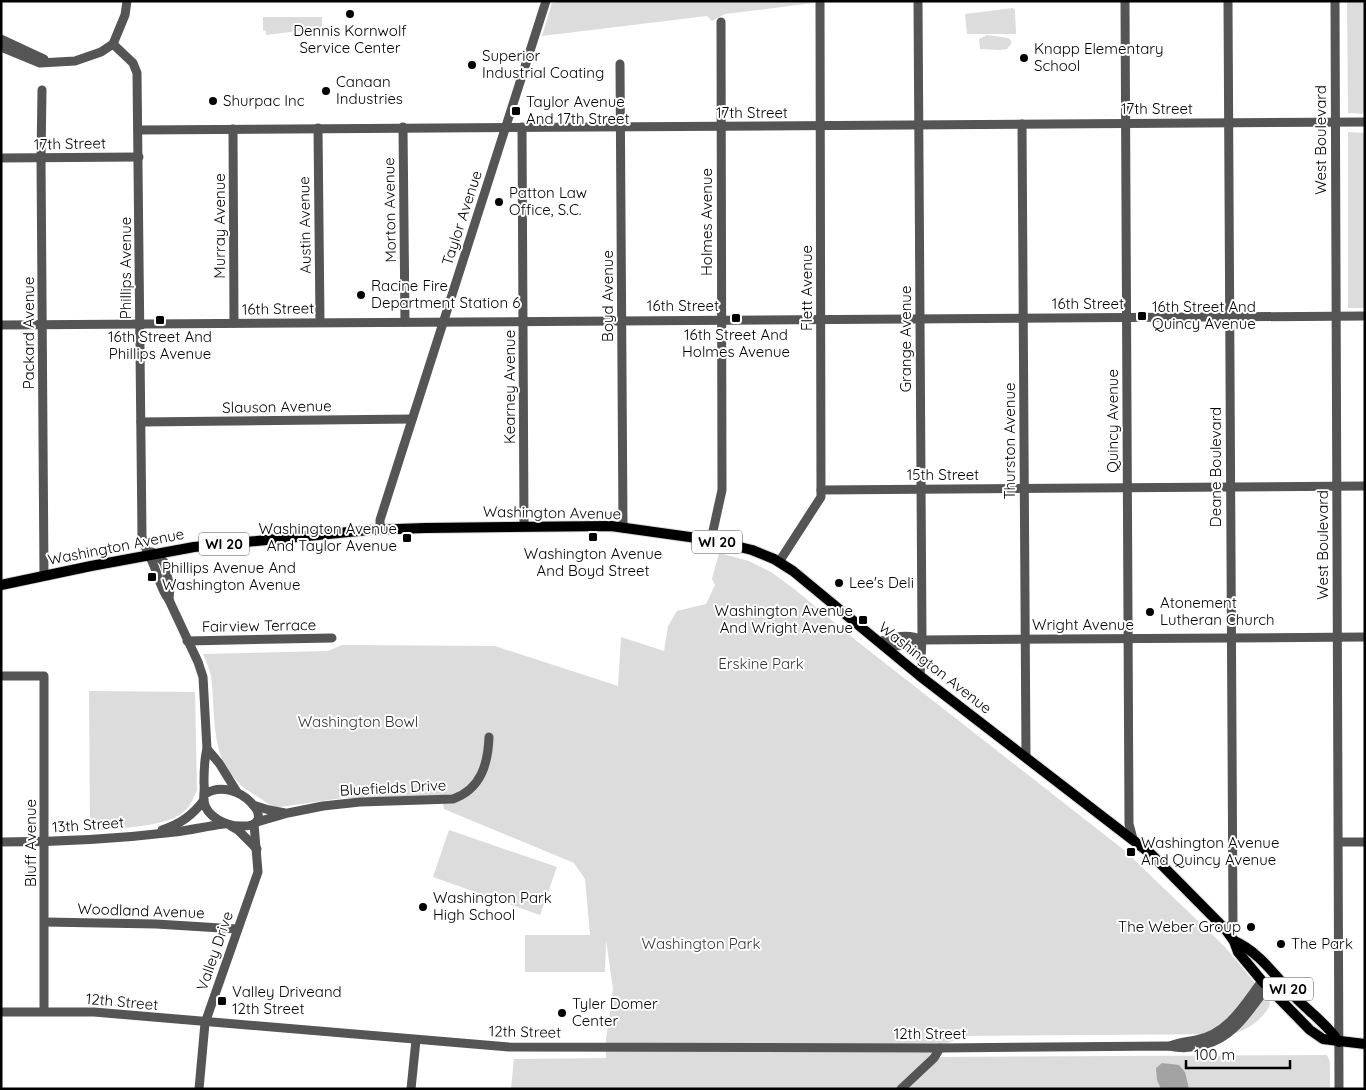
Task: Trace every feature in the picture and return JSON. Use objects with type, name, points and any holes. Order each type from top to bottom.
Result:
[{"type":"main road","name":"Washington Avenue","points":[[1,585],[148,552],[380,530],[524,526],[611,526],[711,540],[752,550],[779,562],[793,571],[920,676],[1151,854],[1226,930],[1234,941],[1238,952],[1262,982],[1310,1030],[1323,1039],[1365,1044]]},
{"type":"main road","name":"Washington Avenue","points":[[1234,941],[1245,946],[1302,1004],[1331,1030],[1339,1042]]},
{"type":"main road","points":[[1262,982],[1274,982],[1284,993],[1302,1004]]},
{"type":"street","points":[[1,47],[40,63],[82,59],[101,52],[113,44],[125,15],[127,1]]},
{"type":"street","name":"Taylor Avenue","points":[[380,530],[380,520],[546,1]]},
{"type":"street","name":"Flett Avenue","points":[[779,562],[821,497],[820,1]]},
{"type":"street","name":"Grange Avenue","points":[[918,1],[922,640],[920,676]]},
{"type":"street","name":"Quincy Avenue","points":[[1125,1],[1129,824],[1133,839]]},
{"type":"street","name":"Deane Boulevard","points":[[1226,930],[1233,923],[1228,1]]},
{"type":"street","name":"West Boulevard","points":[[1335,1],[1339,1089]]},
{"type":"street","name":"Holmes Avenue","points":[[711,540],[722,490],[721,22]]},
{"type":"street","points":[[1,39],[49,62]]},
{"type":"street","name":"Phillips Avenue","points":[[113,44],[133,63],[137,72],[142,536],[148,552]]},
{"type":"street","name":"Boyd Avenue","points":[[620,64],[622,127],[623,528]]},
{"type":"street","name":"Packard Avenue","points":[[42,90],[44,576]]},
{"type":"street","name":"17th Street","points":[[138,130],[1365,122]]},
{"type":"street","name":"Thurston Avenue","points":[[1022,124],[1026,758]]},
{"type":"street","name":"Kearney Avenue","points":[[522,127],[524,526]]},
{"type":"street","name":"Austin Avenue","points":[[318,128],[320,322]]},
{"type":"street","name":"Morton Avenue","points":[[403,128],[405,322]]},
{"type":"street","name":"Murray Avenue","points":[[233,129],[234,323]]},
{"type":"street","name":"17th Street","points":[[1,158],[138,157]]},
{"type":"street","name":"16th Street","points":[[1,325],[1365,316]]},
{"type":"street","name":"Slauson Avenue","points":[[141,422],[412,419]]},
{"type":"street","name":"15th Street","points":[[821,490],[1365,486]]},
{"type":"street","points":[[148,552],[164,594],[169,600],[204,677],[207,749],[204,759],[204,797],[208,811],[238,830],[257,848]]},
{"type":"street","name":"Fairview Terrace","points":[[186,641],[332,638]]},
{"type":"street","name":"Wright Avenue","points":[[879,642],[894,646],[915,645],[922,640],[1365,638]]},
{"type":"street","name":"Bluff Avenue","points":[[1,676],[44,676],[46,842],[44,1011]]},
{"type":"street","name":"Bluefields Drive","points":[[227,824],[245,826],[288,813],[322,806],[360,802],[453,799],[462,795],[479,778],[486,765],[489,737]]},
{"type":"street","points":[[207,749],[219,763],[237,792],[253,805]]},
{"type":"street","points":[[204,797],[218,788],[237,792]]},
{"type":"street","name":"13th Street","points":[[147,835],[173,826],[188,818],[195,812],[204,797]]},
{"type":"street","name":"Bluefields Drive","points":[[253,805],[288,813]]},
{"type":"street","name":"Valley Drive","points":[[199,1089],[205,1023],[258,872],[256,823],[258,814],[253,805]]},
{"type":"street","name":"13th Street","points":[[1,842],[46,842],[147,835],[227,824]]},
{"type":"street","points":[[1339,842],[1365,842]]},
{"type":"street","name":"Woodland Avenue","points":[[45,922],[156,924],[237,929]]},
{"type":"street","name":"12th Street","points":[[1169,1046],[1216,1033],[1235,1017],[1262,982]]},
{"type":"street","name":"12th Street","points":[[1,1012],[94,1012],[205,1023],[509,1047],[940,1048],[1169,1046],[1183,1049],[1198,1047],[1214,1041],[1235,1028],[1263,993],[1270,991]]},
{"type":"street","points":[[411,1089],[416,1040]]},
{"type":"street","points":[[901,1089],[934,1058],[940,1048]]},
{"type":"green space","points":[[567,1],[814,1],[814,3],[725,14],[712,21],[707,16],[542,36],[552,3]]},
{"type":"green space","points":[[1347,1],[1365,1],[1365,114],[1348,113]]},
{"type":"green space","points":[[1013,8],[1015,10],[1016,34],[967,34],[965,14]]},
{"type":"green space","points":[[263,17],[322,17],[322,28],[266,35],[266,31],[263,30]]},
{"type":"green space","points":[[987,35],[1008,38],[1011,40],[1011,44],[1007,49],[980,49],[979,39]]},
{"type":"green space","points":[[1348,132],[1365,133],[1365,308],[1348,308]]},
{"type":"green space","points":[[719,553],[749,561],[771,572],[793,588],[858,642],[1124,850],[1225,947],[1269,1000],[1270,1004],[1264,1014],[1254,1023],[1232,1034],[961,1036],[940,1048],[932,1057],[1327,1055],[1330,1062],[1330,1089],[511,1089],[514,1059],[606,1058],[606,1039],[613,989],[606,940],[605,972],[525,972],[525,935],[590,935],[585,879],[574,863],[444,809],[442,796],[343,798],[273,808],[236,780],[227,769],[221,756],[215,730],[211,676],[203,654],[328,651],[342,645],[495,646],[618,686],[621,637],[664,651],[668,626],[677,611],[706,604],[715,585],[712,579]]},
{"type":"green space","points":[[89,691],[195,692],[197,790],[185,811],[163,822],[90,831]]},
{"type":"green space","points":[[449,830],[557,867],[540,915],[433,877]]},
{"type":"shaded area","points":[[1162,1063],[1179,1065],[1185,1072],[1189,1089],[1161,1089],[1157,1080],[1156,1068]]},
{"type":"place","name":"Dennis Kornwolf Service Center","points":[[350,14]]},
{"type":"place","name":"Knapp Elementary School","points":[[1024,58]]},
{"type":"place","name":"Superior Industrial Coating","points":[[472,65]]},
{"type":"place","name":"Canaan Industries","points":[[326,91]]},
{"type":"place","name":"Shurpac Inc","points":[[213,101]]},
{"type":"place","name":"Taylor Avenue And 17th Street","points":[[516,111]]},
{"type":"place","name":"Patton Law Office, S.C.","points":[[499,202]]},
{"type":"place","name":"Racine Fire Department Station 6","points":[[361,295]]},
{"type":"place","name":"16th Street And Quincy Avenue","points":[[1142,316]]},
{"type":"place","name":"16th Street And Holmes Avenue","points":[[736,318]]},
{"type":"place","name":"16th Street And Phillips Avenue","points":[[160,320]]},
{"type":"place","name":"Washington Avenue And Boyd Street","points":[[593,537]]},
{"type":"place","name":"Washington Avenue And Taylor Avenue","points":[[407,538]]},
{"type":"place","name":"Phillips Avenue And Washington Avenue","points":[[152,577]]},
{"type":"place","name":"Lee's Deli","points":[[839,583]]},
{"type":"place","name":"Atonement Lutheran Church","points":[[1150,612]]},
{"type":"place","name":"Washington Avenue And Wright Avenue","points":[[863,620]]},
{"type":"place","name":"Washington Avenue And Quincy Avenue","points":[[1131,852]]},
{"type":"place","name":"Washington Park High School","points":[[423,907]]},
{"type":"place","name":"The Weber Group","points":[[1251,927]]},
{"type":"place","name":"The Park","points":[[1281,944]]},
{"type":"place","name":"Valley Driveand 12th Street","points":[[222,1001]]},
{"type":"place","name":"Tyler Domer Center","points":[[562,1013]]},
{"type":"park label","name":"Erskine Park","points":[[761,664]]},
{"type":"park label","name":"Washington Bowl","points":[[358,722]]},
{"type":"park label","name":"Washington Park","points":[[701,944]]}]
